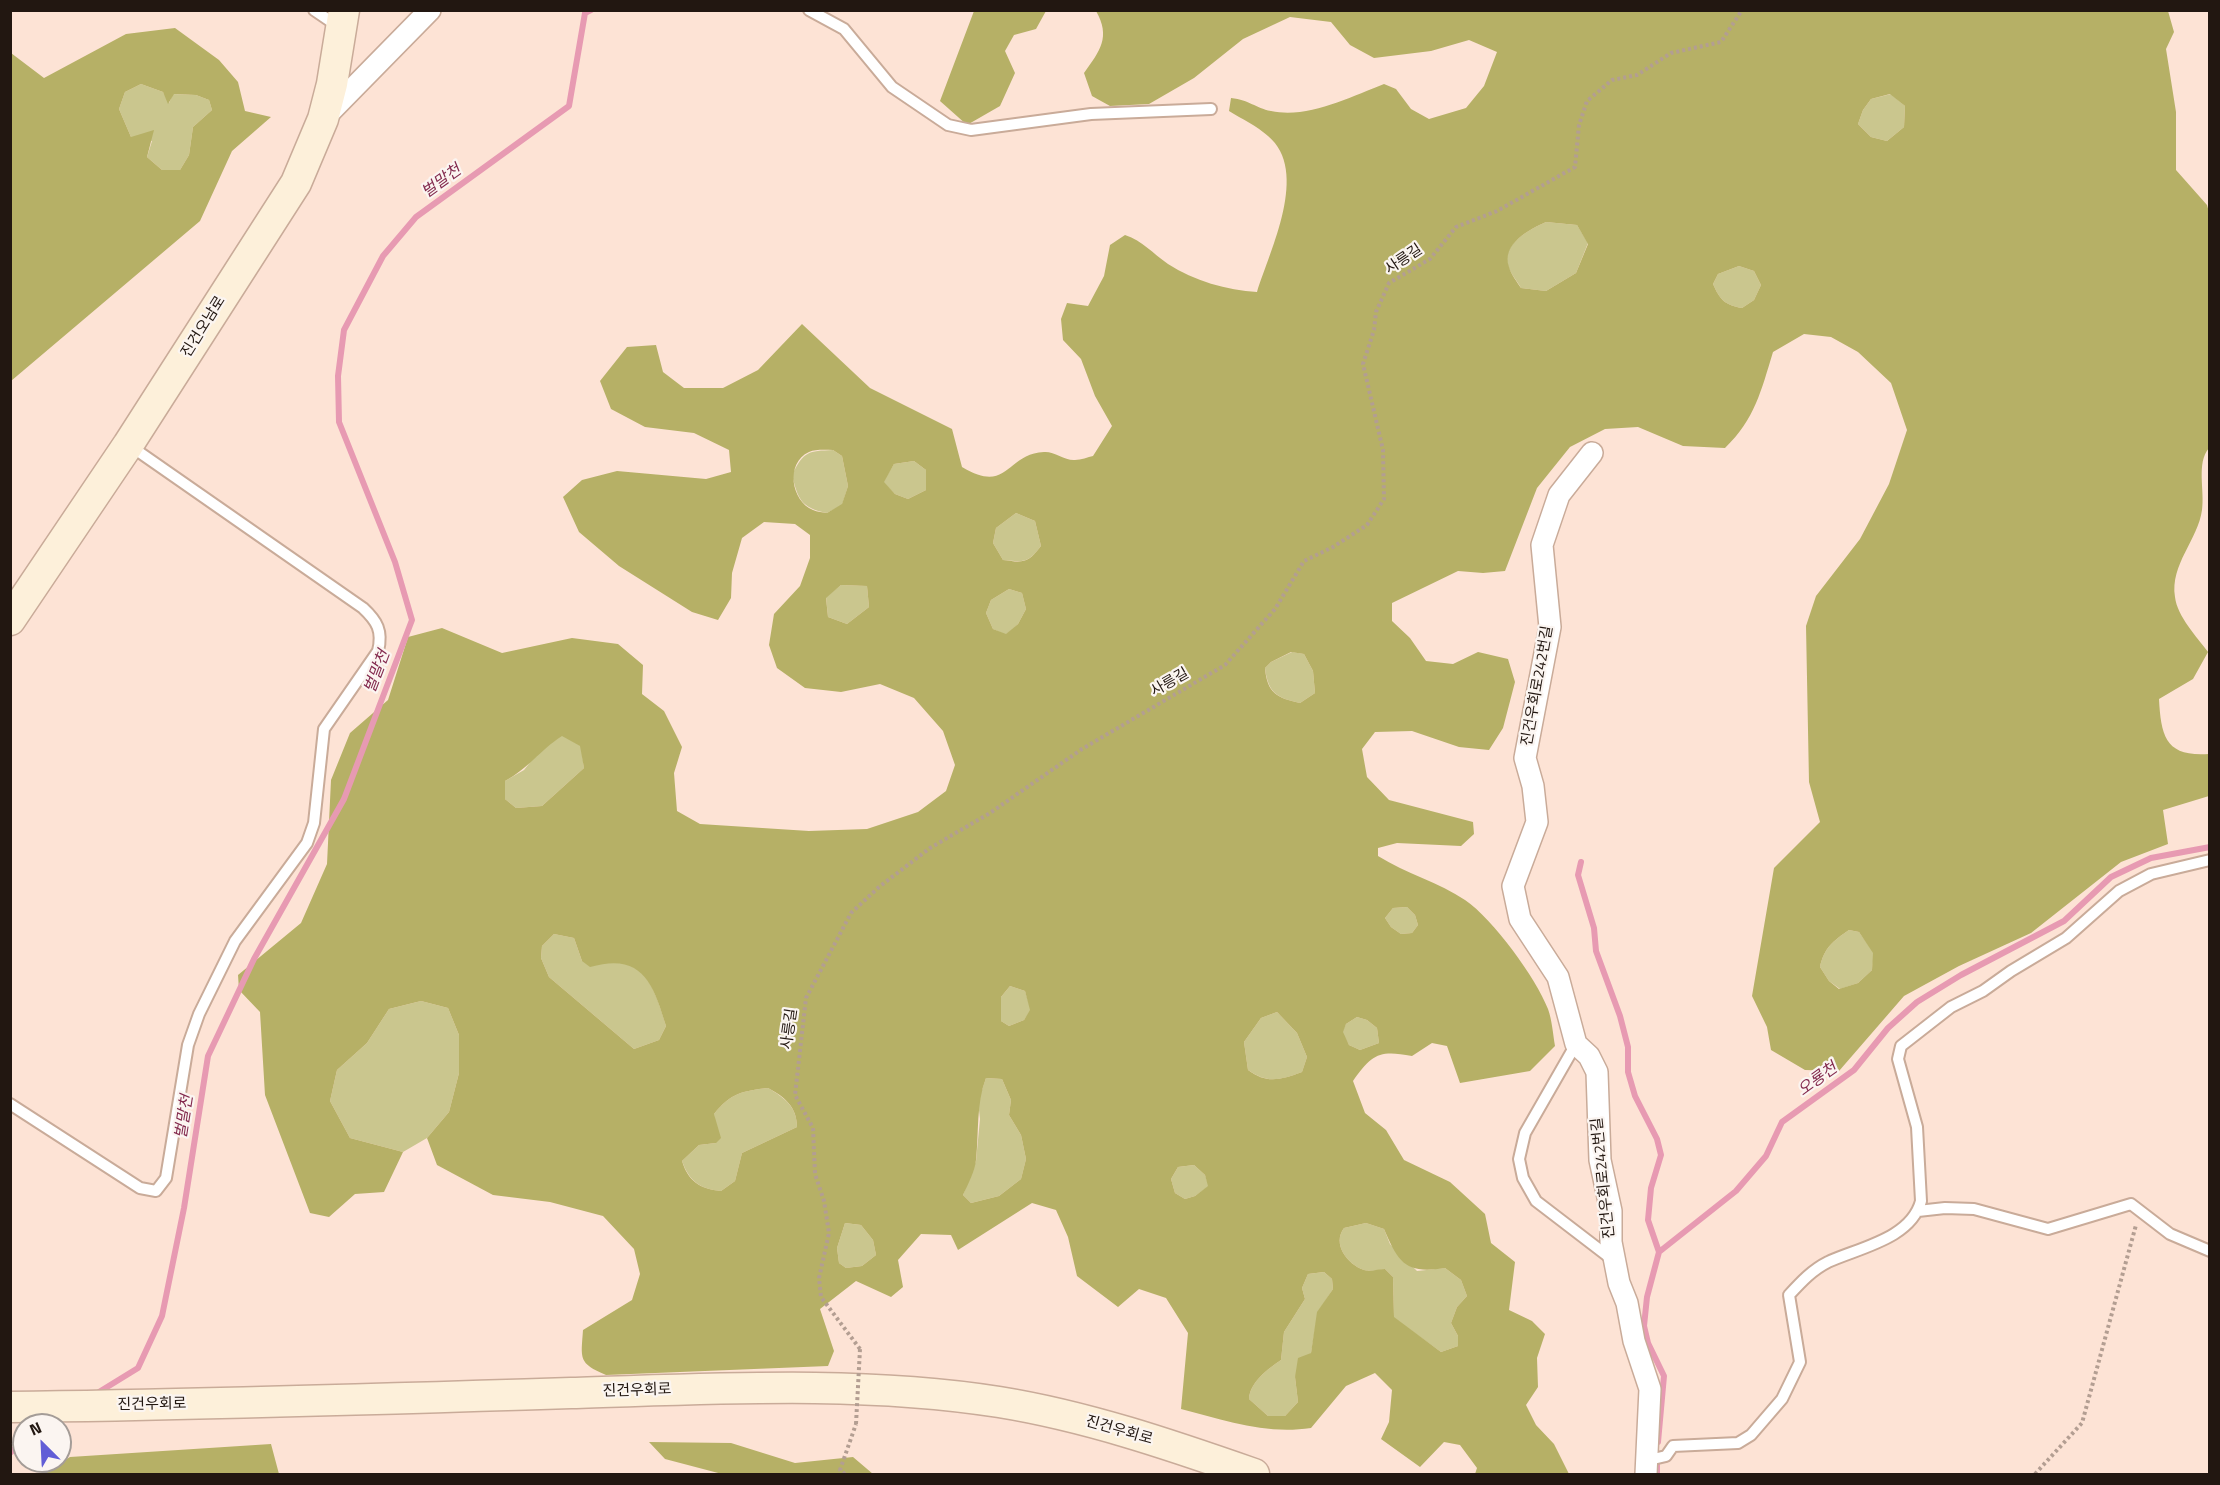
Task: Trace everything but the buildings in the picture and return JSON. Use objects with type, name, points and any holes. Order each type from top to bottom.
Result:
[{"type":"main road","name":"진건오남로","points":[[10,620],[128,445],[296,183],[323,119],[343,20]]},
{"type":"main road","name":"진건우회로","points":[[10,1407],[726,1389],[902,1391],[1001,1402],[1066,1416],[1122,1430],[1254,1474]]},
{"type":"street","points":[[323,119],[430,10]]},
{"type":"street","name":"진건우회로242번길","points":[[1592,453],[1559,495],[1542,545],[1550,627],[1525,758],[1533,786],[1537,822],[1513,886],[1520,919],[1558,977],[1576,1044],[1589,1056],[1597,1072],[1600,1160],[1611,1211],[1619,1283],[1627,1303],[1636,1350],[1650,1389],[1653,1462]]},
{"type":"lane","points":[[314,10],[343,20]]},
{"type":"lane","points":[[809,10],[844,29],[892,87],[948,125],[970,130],[1090,114],[1211,109]]},
{"type":"lane","points":[[10,1104],[140,1188],[156,1191],[166,1178],[171,1161],[188,1045],[199,1014],[236,941],[307,843],[314,823],[324,729],[378,651],[382,637],[375,620],[363,608],[128,445]]},
{"type":"lane","points":[[1918,1212],[1921,1201],[1917,1127],[1898,1059],[1901,1046],[1951,1007],[1983,991],[2066,938],[2119,891],[2151,874],[2210,860]]},
{"type":"lane","points":[[1576,1044],[1525,1133],[1519,1159],[1523,1178],[1536,1201],[1615,1262]]},
{"type":"lane","points":[[1653,1462],[1673,1446],[1689,1443],[1726,1445],[1750,1435],[1782,1399],[1800,1362],[1789,1295],[1807,1275],[1828,1262],[1879,1242],[1918,1212],[1946,1208],[1974,1209],[2048,1229],[2131,1204],[2170,1234],[2210,1251]]},
{"type":"path","name":"사릉길","points":[[845,1474],[840,1470],[856,1424],[860,1349],[821,1297],[819,1278],[829,1233],[815,1174],[813,1128],[795,1095],[806,998],[850,913],[879,887],[930,848],[990,813],[1082,748],[1225,665],[1275,609],[1304,561],[1367,525],[1384,499],[1383,450],[1363,364],[1374,330],[1376,312],[1389,283],[1430,259],[1456,227],[1497,212],[1575,167],[1579,125],[1587,101],[1612,80],[1636,75],[1671,53],[1720,42],[1742,10]]},
{"type":"path","points":[[2035,1474],[2082,1423],[2139,1209]]},
{"type":"shaded area","points":[[974,11],[1046,11],[1036,29],[1014,35],[1005,51],[1015,73],[1000,106],[967,125],[940,101]]},
{"type":"shaded area","points":[[1096,11],[2168,11],[2174,32],[2166,49],[2176,112],[2176,170],[2207,205],[2210,216],[2209,448],[2203,461],[2202,510],[2195,532],[2180,563],[2175,585],[2179,612],[2208,652],[2193,679],[2159,699],[2164,734],[2169,742],[2183,752],[2209,754],[2209,796],[2163,810],[2168,844],[2121,862],[2031,933],[1959,966],[1904,996],[1839,1071],[1805,1070],[1771,1050],[1767,1027],[1752,996],[1774,868],[1820,822],[1809,782],[1806,626],[1816,596],[1860,539],[1889,484],[1907,430],[1891,383],[1858,352],[1831,337],[1804,334],[1773,352],[1756,404],[1743,426],[1725,448],[1683,446],[1638,427],[1605,429],[1570,447],[1537,488],[1505,571],[1483,573],[1458,571],[1392,603],[1392,621],[1410,638],[1426,661],[1453,664],[1478,652],[1508,659],[1515,682],[1503,728],[1489,750],[1459,747],[1412,731],[1375,732],[1362,749],[1367,777],[1389,800],[1473,822],[1474,834],[1461,846],[1397,843],[1378,848],[1378,856],[1455,894],[1488,921],[1524,966],[1542,996],[1549,1013],[1555,1046],[1530,1071],[1460,1083],[1447,1046],[1432,1043],[1412,1056],[1384,1054],[1377,1056],[1353,1081],[1365,1113],[1386,1130],[1404,1160],[1450,1182],[1485,1214],[1491,1243],[1515,1262],[1509,1310],[1532,1321],[1545,1334],[1537,1358],[1538,1387],[1526,1405],[1536,1425],[1554,1444],[1569,1474],[1475,1474],[1477,1468],[1460,1445],[1444,1442],[1420,1467],[1381,1439],[1389,1422],[1392,1390],[1375,1373],[1346,1386],[1311,1428],[1277,1430],[1261,1428],[1181,1409],[1188,1333],[1166,1298],[1139,1289],[1118,1307],[1077,1276],[1068,1237],[1056,1210],[1032,1203],[958,1250],[951,1235],[921,1234],[898,1260],[903,1287],[891,1297],[856,1281],[820,1309],[834,1351],[828,1366],[606,1375],[590,1367],[583,1359],[583,1330],[632,1300],[640,1274],[634,1249],[603,1216],[550,1202],[493,1195],[437,1165],[427,1138],[449,1112],[459,1073],[459,1035],[448,1008],[421,1001],[389,1009],[367,1043],[337,1070],[330,1101],[350,1138],[403,1152],[384,1192],[355,1194],[329,1217],[310,1213],[265,1095],[260,1012],[239,990],[238,975],[301,923],[327,864],[331,780],[350,733],[388,700],[408,637],[442,628],[502,653],[572,638],[618,644],[643,665],[642,694],[664,711],[682,747],[674,773],[677,811],[700,824],[809,831],[867,829],[918,812],[946,791],[955,765],[943,731],[914,698],[880,684],[841,692],[805,688],[777,668],[769,645],[774,614],[800,586],[810,558],[810,535],[795,524],[764,522],[742,538],[732,573],[731,598],[718,620],[692,612],[619,566],[579,532],[563,497],[582,480],[617,471],[706,479],[731,472],[729,450],[694,433],[645,427],[611,409],[600,381],[627,347],[656,345],[663,372],[684,388],[723,388],[758,370],[802,324],[870,388],[952,429],[962,467],[977,474],[989,477],[998,475],[1031,454],[1052,453],[1071,460],[1093,456],[1112,426],[1095,396],[1081,359],[1063,340],[1061,319],[1067,303],[1088,306],[1104,276],[1110,245],[1125,235],[1178,270],[1200,280],[1223,287],[1257,292],[1283,211],[1286,169],[1280,151],[1268,136],[1229,111],[1231,98],[1243,100],[1271,111],[1299,112],[1329,105],[1384,84],[1396,89],[1411,109],[1429,119],[1466,108],[1484,86],[1497,52],[1469,40],[1431,51],[1374,58],[1350,45],[1331,22],[1290,17],[1243,39],[1194,78],[1149,104],[1110,106],[1092,96],[1084,73],[1102,44],[1103,29]],"holes":[[[1890,94],[1905,106],[1904,127],[1887,141],[1871,137],[1858,124],[1863,110],[1871,99]],[[1546,222],[1577,225],[1588,244],[1576,273],[1546,291],[1521,288],[1511,272],[1508,259],[1513,244],[1525,233]],[[1739,266],[1754,271],[1761,285],[1754,300],[1742,308],[1727,303],[1713,284],[1718,274]],[[833,450],[842,456],[848,486],[842,504],[827,513],[815,511],[806,505],[800,499],[794,482],[796,464],[801,457],[812,451]],[[914,461],[926,470],[926,490],[908,499],[895,494],[884,482],[894,464]],[[1016,513],[1035,521],[1041,546],[1029,559],[1003,560],[993,543],[996,528]],[[841,585],[867,586],[869,607],[847,624],[828,617],[826,598]],[[1009,589],[1022,593],[1026,609],[1018,624],[1006,634],[993,629],[986,613],[991,600]],[[1291,652],[1304,654],[1313,671],[1315,693],[1300,703],[1279,696],[1268,683],[1265,668],[1271,662]],[[562,736],[580,746],[584,768],[542,806],[516,808],[505,799],[505,781],[521,771]],[[1407,907],[1415,915],[1418,925],[1412,933],[1401,934],[1391,927],[1385,918],[1393,908]],[[1849,930],[1859,932],[1873,953],[1872,970],[1858,983],[1839,989],[1829,981],[1820,967],[1824,955],[1834,942]],[[554,934],[574,938],[582,961],[590,967],[608,963],[622,964],[643,975],[650,984],[666,1026],[659,1040],[634,1049],[549,977],[541,958],[542,946]],[[1010,986],[1025,991],[1030,1010],[1024,1020],[1009,1026],[1001,1021],[1001,997]],[[1277,1012],[1297,1033],[1307,1057],[1302,1072],[1274,1079],[1248,1070],[1244,1042],[1261,1018]],[[1357,1017],[1367,1020],[1377,1028],[1379,1043],[1360,1050],[1349,1045],[1343,1032],[1346,1024]],[[986,1078],[1002,1079],[1011,1100],[1009,1115],[1021,1135],[1026,1159],[1021,1179],[999,1196],[971,1203],[963,1195],[975,1164],[978,1118]],[[768,1088],[789,1103],[795,1114],[797,1127],[742,1153],[735,1181],[721,1191],[701,1186],[691,1179],[682,1161],[699,1145],[716,1143],[721,1138],[714,1114],[738,1094]],[[1194,1165],[1205,1175],[1208,1186],[1195,1196],[1185,1199],[1175,1193],[1171,1179],[1178,1167]],[[845,1223],[861,1225],[873,1240],[876,1255],[862,1266],[846,1268],[839,1263],[837,1248]],[[1366,1223],[1384,1229],[1394,1251],[1405,1264],[1421,1269],[1445,1268],[1461,1280],[1467,1296],[1457,1307],[1451,1323],[1458,1336],[1458,1346],[1441,1352],[1394,1317],[1393,1277],[1385,1269],[1366,1271],[1358,1267],[1347,1258],[1340,1240],[1344,1228]],[[1324,1272],[1332,1279],[1333,1289],[1317,1312],[1311,1353],[1298,1358],[1295,1377],[1298,1402],[1285,1416],[1268,1416],[1249,1399],[1250,1393],[1260,1376],[1281,1360],[1284,1332],[1305,1299],[1302,1288],[1308,1274]]]},
{"type":"shaded area","points":[[175,28],[219,60],[238,82],[245,111],[271,117],[232,151],[200,221],[11,381],[11,53],[44,78],[126,34]],"holes":[[[141,84],[163,92],[168,104],[174,94],[196,95],[209,100],[212,110],[193,127],[189,155],[180,170],[162,170],[147,157],[154,130],[131,137],[119,109],[125,92]]]},
{"type":"shaded area","points":[[141,84],[163,92],[169,103],[173,94],[196,95],[209,100],[212,110],[193,127],[189,155],[180,170],[162,170],[147,157],[152,141],[131,137],[119,109],[125,92]]},
{"type":"shaded area","points":[[1891,94],[1905,106],[1904,127],[1887,141],[1871,137],[1858,124],[1863,110],[1871,99]]},
{"type":"shaded area","points":[[1546,222],[1577,225],[1588,243],[1576,273],[1546,291],[1521,288],[1508,266],[1509,251],[1518,238]]},
{"type":"shaded area","points":[[1739,266],[1754,271],[1761,285],[1754,300],[1742,308],[1724,301],[1713,284],[1718,274]]},
{"type":"shaded area","points":[[833,450],[842,456],[848,486],[842,505],[827,513],[811,508],[802,501],[792,475],[800,461],[808,454]]},
{"type":"shaded area","points":[[914,461],[926,470],[926,490],[908,499],[895,494],[883,482],[894,464]]},
{"type":"shaded area","points":[[1016,513],[1035,521],[1041,546],[1033,556],[1025,560],[1003,560],[993,543],[996,528]]},
{"type":"shaded area","points":[[841,585],[867,586],[869,607],[847,624],[828,617],[826,597]]},
{"type":"shaded area","points":[[1009,589],[1022,593],[1026,609],[1018,624],[1006,635],[993,629],[986,613],[991,600]]},
{"type":"shaded area","points":[[1292,652],[1304,654],[1313,671],[1315,693],[1300,703],[1285,699],[1275,693],[1266,676],[1265,668],[1271,662]]},
{"type":"shaded area","points":[[562,735],[581,746],[584,768],[542,806],[516,808],[505,799],[505,781],[524,770],[540,750]]},
{"type":"shaded area","points":[[1407,907],[1415,915],[1418,925],[1412,933],[1401,934],[1391,927],[1385,918],[1393,908]]},
{"type":"shaded area","points":[[1849,930],[1859,932],[1874,953],[1872,970],[1858,983],[1840,989],[1829,981],[1820,967],[1830,945]]},
{"type":"shaded area","points":[[554,934],[574,938],[582,961],[622,962],[633,965],[645,976],[666,1026],[659,1040],[634,1049],[549,977],[541,958],[542,946]]},
{"type":"shaded area","points":[[1010,986],[1025,991],[1031,1010],[1024,1020],[1009,1026],[1001,1021],[1001,997]]},
{"type":"shaded area","points":[[421,1001],[448,1008],[459,1035],[459,1073],[449,1112],[427,1138],[403,1152],[350,1138],[330,1101],[337,1070],[367,1043],[389,1009]]},
{"type":"shaded area","points":[[1277,1012],[1297,1033],[1307,1057],[1302,1072],[1281,1079],[1268,1079],[1248,1070],[1244,1042],[1261,1018]]},
{"type":"shaded area","points":[[1357,1017],[1367,1020],[1377,1028],[1379,1043],[1360,1050],[1349,1045],[1342,1032],[1346,1024]]},
{"type":"shaded area","points":[[986,1078],[1002,1079],[1011,1100],[1009,1115],[1021,1135],[1026,1159],[1021,1179],[999,1196],[971,1203],[963,1195],[976,1161],[980,1119],[978,1102]]},
{"type":"shaded area","points":[[768,1088],[789,1104],[795,1114],[797,1127],[742,1153],[735,1181],[721,1191],[696,1183],[688,1174],[682,1161],[699,1145],[716,1143],[714,1114],[738,1094]]},
{"type":"shaded area","points":[[1194,1165],[1205,1175],[1209,1186],[1195,1196],[1185,1199],[1175,1193],[1171,1179],[1178,1167]]},
{"type":"shaded area","points":[[845,1223],[861,1225],[873,1240],[876,1255],[862,1266],[846,1268],[839,1263],[837,1248]]},
{"type":"shaded area","points":[[1366,1223],[1384,1229],[1390,1244],[1417,1271],[1445,1268],[1461,1280],[1467,1296],[1457,1307],[1451,1323],[1458,1336],[1458,1346],[1441,1352],[1394,1318],[1393,1277],[1385,1269],[1364,1270],[1352,1263],[1343,1253],[1340,1240],[1344,1228]]},
{"type":"shaded area","points":[[1324,1272],[1332,1279],[1333,1289],[1318,1312],[1311,1353],[1295,1377],[1298,1402],[1285,1416],[1268,1416],[1249,1399],[1250,1393],[1260,1376],[1281,1360],[1284,1332],[1305,1299],[1302,1288],[1308,1274]]},
{"type":"shaded area","points":[[649,1442],[731,1443],[795,1463],[853,1457],[873,1474],[722,1474],[665,1459]]},
{"type":"shaded area","points":[[271,1444],[279,1474],[42,1474],[72,1473],[72,1457]]},
{"type":"waterway","name":"벌말천","points":[[99,1392],[138,1368],[162,1316],[184,1208],[208,1056],[254,959],[344,799],[412,620],[395,562],[339,422],[338,376],[344,330],[383,256],[416,217],[569,106],[585,13],[591,10]]},
{"type":"waterway","name":"오룡천","points":[[1658,1442],[1664,1376],[1648,1343],[1644,1326],[1647,1297],[1659,1252],[1736,1191],[1766,1156],[1782,1122],[1854,1070],[1888,1028],[1917,1002],[1961,975],[2064,921],[2111,877],[2151,858],[2210,847]]},
{"type":"waterway","points":[[1581,862],[1578,875],[1594,928],[1596,951],[1620,1016],[1628,1047],[1628,1072],[1635,1096],[1657,1139],[1661,1155],[1651,1188],[1648,1220],[1659,1252]]},
{"type":"waterway","name":"오룡천","points":[[1657,1456],[1657,1474]]}]
